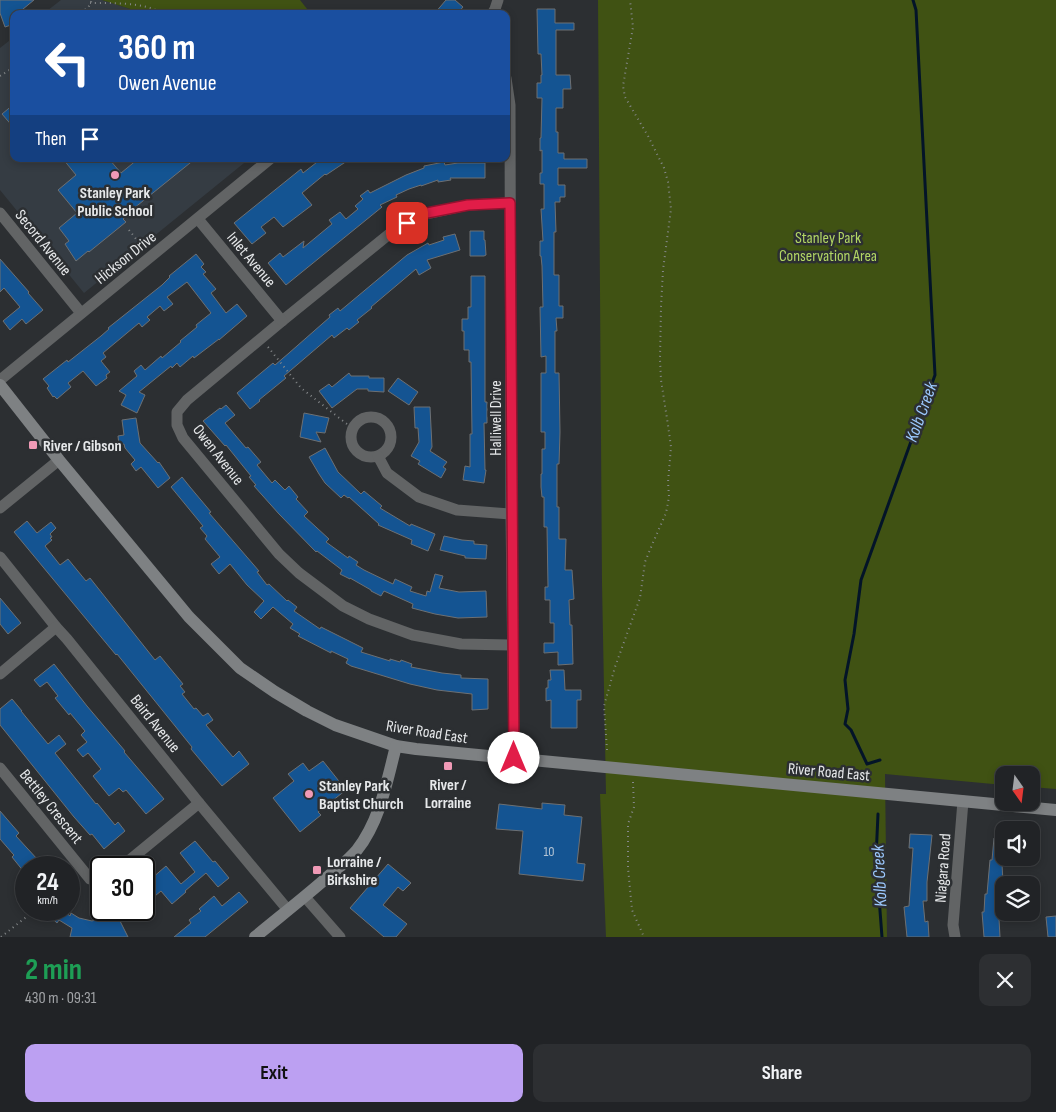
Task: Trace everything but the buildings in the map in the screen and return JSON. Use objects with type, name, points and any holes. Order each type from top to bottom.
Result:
[{"type":"street","name":"Halliwell Drive","points":[[510,105],[511,514],[514,758]]},
{"type":"street","name":"Hickson Drive","points":[[0,380],[266,162]]},
{"type":"street","name":"Owen Avenue","points":[[510,203],[468,205],[422,214],[393,231],[187,400],[177,412],[178,425],[183,438],[279,554],[299,573],[344,606],[369,619],[413,635],[461,644],[513,646]]},
{"type":"street","name":"Secord Avenue","points":[[0,213],[81,313]]},
{"type":"street","name":"Inlet Avenue","points":[[198,219],[282,321]]},
{"type":"street","name":"River Road East","points":[[0,384],[59,460],[189,617],[240,668],[275,692],[335,725],[396,746],[416,749],[1056,810]]},
{"type":"street","points":[[369,416],[384,420],[389,426],[392,436],[391,443],[384,453],[378,456],[364,456],[352,444],[352,428],[357,422],[369,416]]},
{"type":"street","points":[[378,456],[387,473],[419,497],[457,510],[511,514]]},
{"type":"street","points":[[0,508],[59,460]]},
{"type":"street","name":"Baird Avenue","points":[[0,557],[288,910]]},
{"type":"street","points":[[0,674],[56,627]]},
{"type":"street","points":[[255,937],[305,897],[357,850],[369,832],[380,806],[396,746]]},
{"type":"street","name":"Bettley Crescent","points":[[0,768],[90,879]]},
{"type":"street","name":"Niagara Road","points":[[955,937],[954,925],[963,801]]},
{"type":"street","points":[[135,856],[199,803]]},
{"type":"street","points":[[305,897],[340,937]]},
{"type":"path","points":[[607,750],[604,706],[614,667],[640,598],[645,562],[666,514],[669,497],[668,482],[671,447],[661,380],[660,359],[663,270],[671,209],[668,182],[664,168],[625,97],[623,86],[633,27],[630,0]]},
{"type":"path","points":[[91,1],[122,3],[154,10]]},
{"type":"path","points":[[129,230],[150,257]]},
{"type":"path","points":[[261,338],[301,388],[352,428]]},
{"type":"path","points":[[633,782],[634,808],[628,824],[628,868],[632,910],[644,937]]},
{"type":"path","points":[[1,937],[21,921]]},
{"type":"shaded area","points":[[61,0],[102,0],[133,10],[48,10]]},
{"type":"shaded area","name":"Stanley Park Public School","points":[[10,40],[10,162],[245,162],[84,293],[0,190],[0,48]]},
{"type":"green space","points":[[102,0],[300,0],[308,10],[133,10]]},
{"type":"green space","name":"Stanley Park Conservation Area","points":[[598,0],[1056,0],[1056,789],[1040,788],[1040,766],[995,766],[995,784],[885,774],[887,937],[606,937],[600,794],[606,794],[602,583]]},
{"type":"waterway","name":"Kolb Creek","points":[[880,760],[867,764],[851,730],[845,724],[848,709],[845,680],[854,634],[861,580],[935,375],[916,10],[913,0]]},
{"type":"waterway","name":"Kolb Creek","points":[[878,814],[876,858],[882,937]]},
{"type":"place","name":"Stanley Park Public School","points":[[115,175]]},
{"type":"place","name":"River / Gibson","points":[[33,445]]},
{"type":"place","name":"River / Lorraine","points":[[448,766]]},
{"type":"place","name":"Stanley Park Baptist Church","points":[[309,794]]},
{"type":"place","name":"Lorraine / Birkshire","points":[[317,870]]},
{"type":"route","points":[[407,223],[422,214],[468,205],[510,203],[514,758]]}]
